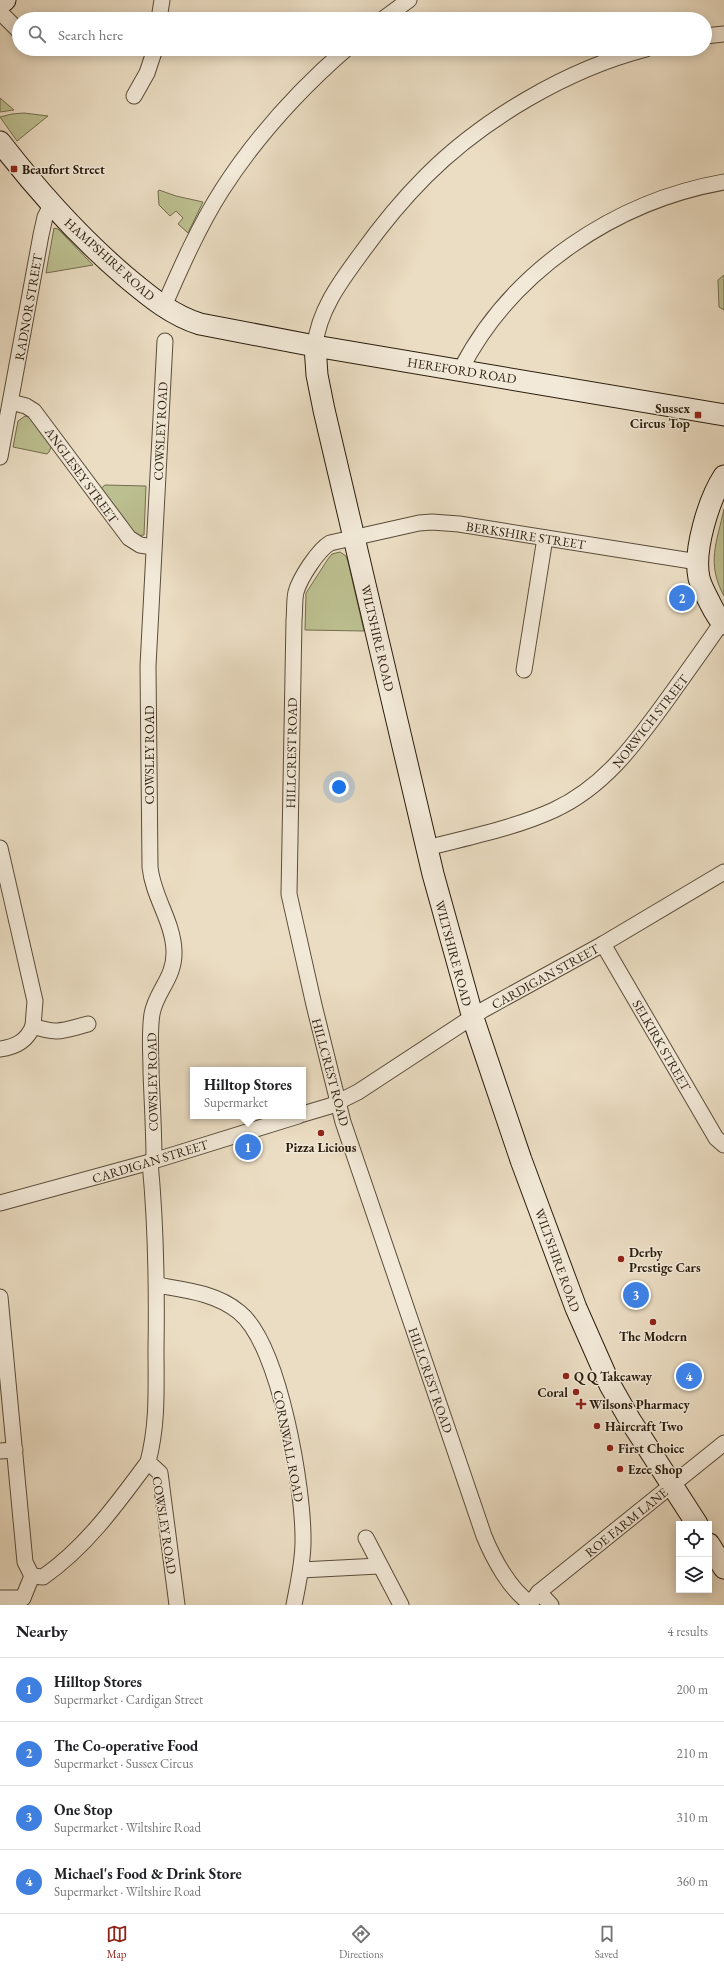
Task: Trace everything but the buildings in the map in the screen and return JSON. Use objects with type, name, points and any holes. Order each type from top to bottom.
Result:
[{"type":"street","points":[[0,4],[4,0]]},
{"type":"street","points":[[160,12],[162,0]]},
{"type":"street","points":[[393,12],[409,0]]},
{"type":"street","points":[[0,12],[12,24]]},
{"type":"street","points":[[712,35],[724,34]]},
{"type":"street","points":[[134,96],[147,73],[153,56]]},
{"type":"street","points":[[164,306],[207,216],[230,178],[278,116],[307,85],[338,56]]},
{"type":"street","points":[[315,346],[319,324],[335,292],[349,270],[386,221],[426,176],[472,138],[537,94],[610,60],[623,56]]},
{"type":"street","name":"HAMPSHIRE ROAD","points":[[0,142],[51,205],[96,250],[175,314],[200,324]]},
{"type":"street","points":[[461,369],[478,340],[509,301],[540,270],[569,248],[593,232],[638,207],[678,193],[724,182]]},
{"type":"street","name":"RADNOR STREET","points":[[0,457],[41,235],[45,217],[51,205]]},
{"type":"street","name":"HEREFORD ROAD","points":[[200,324],[315,346],[461,369],[724,414]]},
{"type":"street","name":"COWSLEY ROAD","points":[[164,341],[148,666],[150,867],[154,888],[171,931],[174,953],[170,976],[155,1005],[152,1016],[150,1041],[152,1161],[157,1285],[156,1428],[148,1462],[160,1473],[177,1605]]},
{"type":"street","name":"WILTSHIRE ROAD","points":[[315,346],[317,375],[324,410],[427,848],[446,924],[473,1018],[521,1160],[576,1308],[610,1385],[630,1420],[695,1521]]},
{"type":"street","name":"ANGLESEY STREET","points":[[11,402],[26,406],[34,411],[129,538],[140,545],[153,547]]},
{"type":"street","points":[[723,623],[714,611],[701,584],[698,562],[706,518],[716,491],[724,476]]},
{"type":"street","name":"BERKSHIRE STREET","points":[[354,537],[420,523],[432,522],[698,562]]},
{"type":"street","name":"HILLCREST ROAD","points":[[354,537],[330,543],[324,547],[312,563],[296,592],[294,620],[289,894],[338,1102],[484,1536],[488,1546],[518,1594],[532,1600],[551,1605]]},
{"type":"street","points":[[524,670],[545,538]]},
{"type":"street","name":"NORWICH STREET","points":[[427,848],[543,815],[568,803],[596,784],[633,746],[723,623]]},
{"type":"street","points":[[0,848],[35,1001],[33,1026],[29,1034],[21,1042],[9,1048],[0,1049]]},
{"type":"street","name":"CARDIGAN STREET","points":[[306,1113],[338,1102],[358,1092],[473,1018],[483,1010],[603,944],[724,872]]},
{"type":"street","name":"SELKIRK STREET","points":[[603,944],[716,1138],[724,1146]]},
{"type":"street","points":[[33,1026],[58,1032],[88,1024]]},
{"type":"street","name":"CARDIGAN STREET","points":[[0,1203],[152,1161],[288,1119]]},
{"type":"street","name":"CORNWALL ROAD","points":[[157,1285],[217,1298],[240,1312],[254,1329],[264,1347],[281,1395],[296,1470],[303,1521],[301,1570],[294,1605]]},
{"type":"street","points":[[0,1297],[7,1451],[26,1562],[32,1576],[24,1602],[0,1598]]},
{"type":"street","name":"ROE FARM LANE","points":[[532,1600],[724,1443]]},
{"type":"street","points":[[32,1576],[43,1577],[52,1571],[97,1529],[148,1462]]},
{"type":"street","points":[[366,1538],[379,1566],[401,1605]]},
{"type":"street","points":[[712,1549],[724,1568]]},
{"type":"street","points":[[301,1570],[379,1566]]},
{"type":"green space","points":[[0,98],[14,110],[0,112]]},
{"type":"green space","points":[[24,113],[48,116],[17,141],[0,117]]},
{"type":"green space","points":[[159,190],[176,196],[203,202],[188,233],[178,224],[183,218],[176,211],[170,216],[159,205]]},
{"type":"green space","points":[[54,228],[58,229],[93,265],[46,273]]},
{"type":"green space","points":[[724,275],[724,310],[719,307],[718,280]]},
{"type":"green space","points":[[25,416],[32,418],[52,445],[47,454],[13,447],[18,421]]},
{"type":"green space","points":[[105,485],[146,486],[144,535],[135,536],[100,489]]},
{"type":"green space","points":[[724,509],[724,596],[715,573],[714,563],[716,542]]},
{"type":"green space","points":[[340,552],[346,556],[348,562],[364,631],[305,630],[306,593],[332,554]]},
{"type":"place","name":"Beaufort Street","points":[[14,169]]},
{"type":"place","name":"Sussex Circus Top","points":[[698,415]]},
{"type":"place","name":"The Co-operative Food","points":[[682,598]]},
{"type":"place","name":"Pizza Licious","points":[[321,1133]]},
{"type":"place","name":"Hilltop Stores","points":[[248,1147]]},
{"type":"place","name":"Derby Prestige Cars","points":[[621,1259]]},
{"type":"place","name":"One Stop","points":[[636,1295]]},
{"type":"place","name":"The Modern","points":[[653,1322]]},
{"type":"place","name":"Q Q Takeaway","points":[[566,1376]]},
{"type":"place","name":"Michael's Food & Drink Store","points":[[689,1376]]},
{"type":"place","name":"Coral","points":[[576,1392]]},
{"type":"place","name":"Wilsons Pharmacy","points":[[581,1404]]},
{"type":"place","name":"Haircraft Two","points":[[597,1426]]},
{"type":"place","name":"First Choice","points":[[610,1448]]},
{"type":"place","name":"Ezee Shop","points":[[620,1469]]}]
